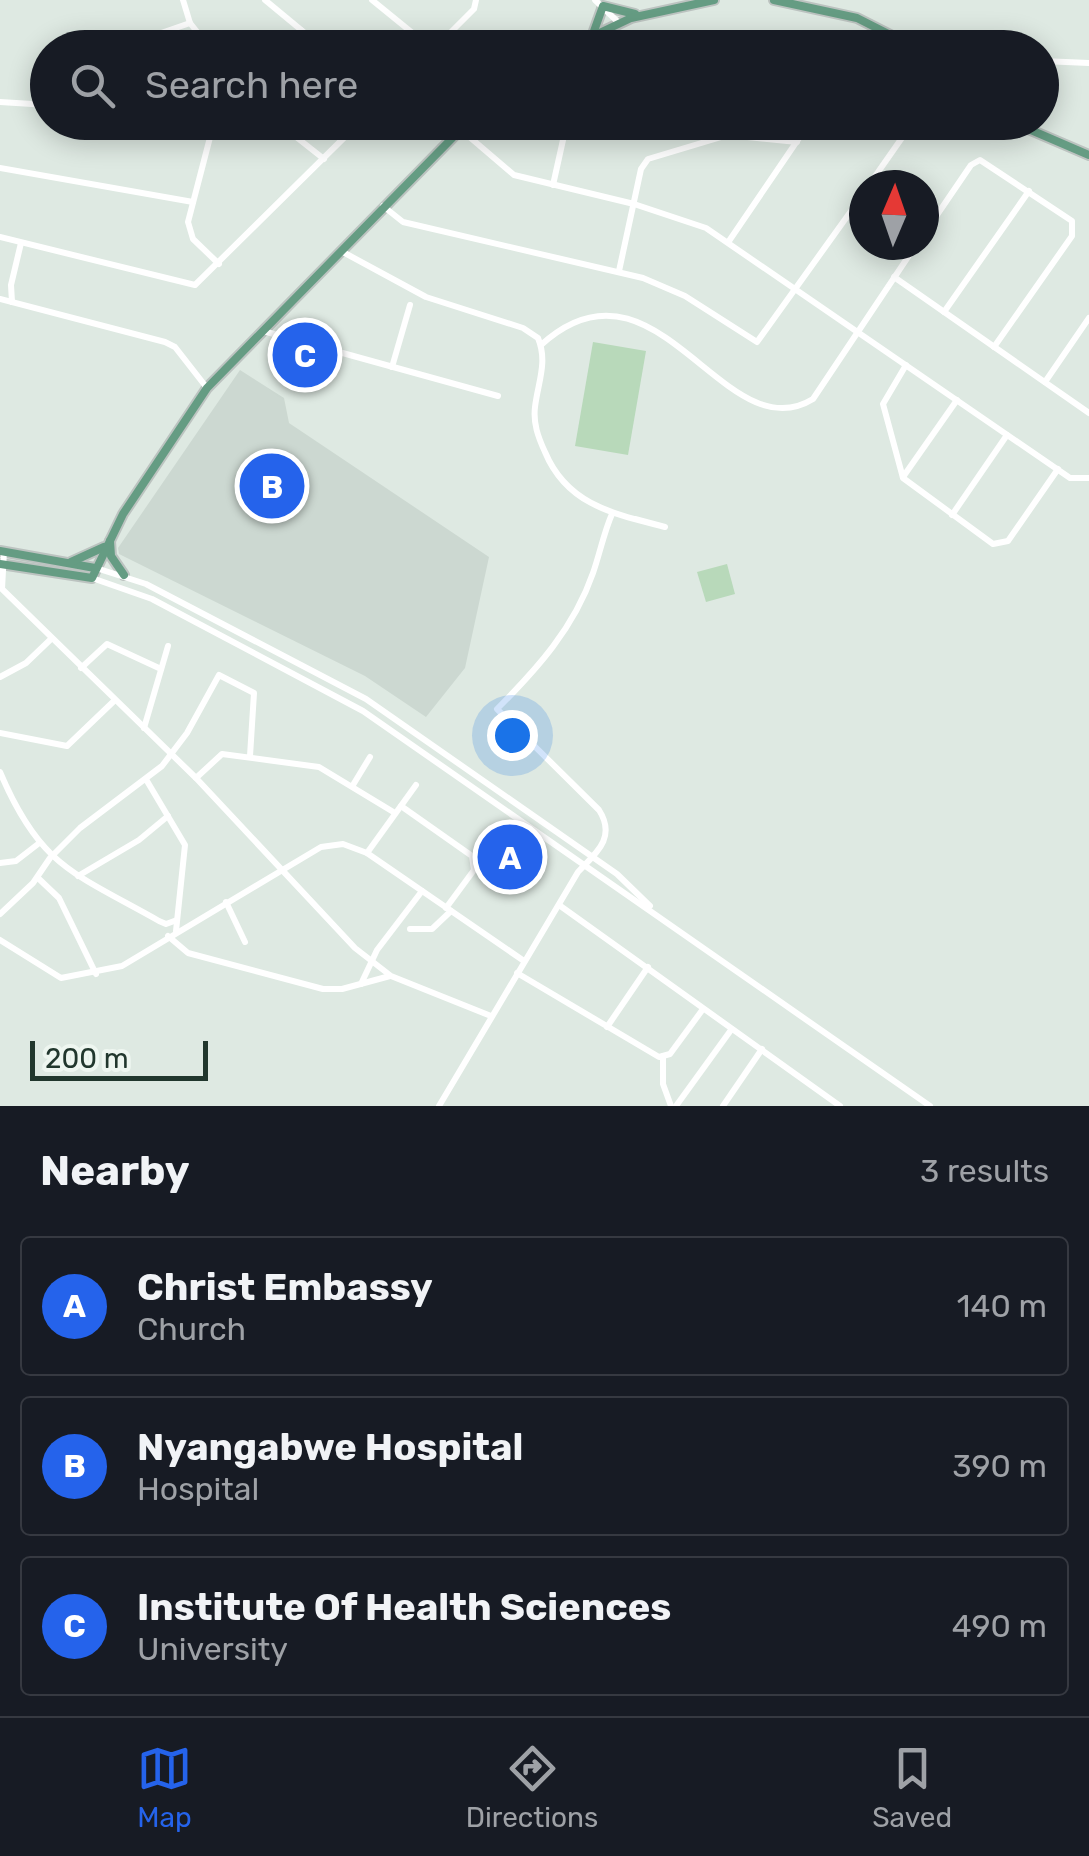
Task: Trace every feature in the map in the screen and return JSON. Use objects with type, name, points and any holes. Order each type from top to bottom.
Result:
[{"type":"main road","points":[[602,30],[645,14],[714,0]]},
{"type":"main road","points":[[774,0],[857,18],[881,30]]},
{"type":"main road","points":[[595,30],[601,21],[599,3],[645,14]]},
{"type":"main road","points":[[94,573],[111,536],[207,388],[448,140]]},
{"type":"main road","points":[[1054,140],[1089,155]]},
{"type":"main road","points":[[111,536],[111,556],[124,574]]},
{"type":"main road","points":[[67,564],[106,546]]},
{"type":"main road","points":[[2,551],[94,573]]},
{"type":"main road","points":[[1,564],[94,573]]},
{"type":"street","points":[[183,0],[196,30]]},
{"type":"street","points":[[265,0],[301,30]]},
{"type":"street","points":[[372,0],[410,30]]},
{"type":"street","points":[[452,30],[474,9],[476,0]]},
{"type":"street","points":[[599,3],[619,23]]},
{"type":"street","points":[[170,30],[190,23]]},
{"type":"street","points":[[1059,62],[1089,63]]},
{"type":"street","points":[[0,102],[30,104]]},
{"type":"street","points":[[209,140],[188,222],[193,239],[220,264]]},
{"type":"street","points":[[300,140],[324,159]]},
{"type":"street","points":[[0,237],[185,285],[203,280],[342,140]]},
{"type":"street","points":[[471,140],[507,172],[690,220],[728,241],[1070,478],[1089,478]]},
{"type":"street","points":[[553,185],[564,140]]},
{"type":"street","points":[[620,271],[641,168],[652,156],[710,140]]},
{"type":"street","points":[[728,241],[797,142],[777,140]]},
{"type":"street","points":[[880,170],[900,140]]},
{"type":"street","points":[[939,213],[975,162],[986,161],[1072,221],[1074,230],[994,347]]},
{"type":"street","points":[[0,168],[192,202]]},
{"type":"street","points":[[944,312],[1028,191]]},
{"type":"street","points":[[383,206],[403,222],[620,271],[685,296],[752,341],[764,338],[849,215]]},
{"type":"street","points":[[12,302],[11,284],[21,244]]},
{"type":"street","points":[[340,250],[426,298],[532,332],[541,346],[544,362],[534,417],[542,447],[572,492],[612,514],[665,526],[636,519]]},
{"type":"street","points":[[541,346],[595,316],[623,316],[667,338],[764,409],[779,410],[813,399],[906,260]]},
{"type":"street","points":[[894,277],[1089,413]]},
{"type":"street","points":[[0,300],[164,342],[175,347],[207,388]]},
{"type":"street","points":[[392,367],[410,306]]},
{"type":"street","points":[[1044,382],[1089,318]]},
{"type":"street","points":[[263,331],[498,396]]},
{"type":"street","points":[[906,365],[883,404],[902,478],[993,544],[1004,544],[1058,469]]},
{"type":"street","points":[[902,478],[956,400]]},
{"type":"street","points":[[952,515],[1007,435]]},
{"type":"street","points":[[439,1106],[559,905],[588,864],[596,859],[606,832],[603,816],[497,708],[543,663],[562,634],[593,575],[612,514]]},
{"type":"street","points":[[2,551],[1,590],[196,778],[371,962],[391,976],[491,1016]]},
{"type":"street","points":[[94,573],[124,574],[366,699],[618,874],[654,910]]},
{"type":"street","points":[[94,573],[152,599],[362,711],[588,864],[930,1106]]},
{"type":"street","points":[[0,677],[26,663],[51,639]]},
{"type":"street","points":[[81,668],[107,644],[161,669]]},
{"type":"street","points":[[144,728],[168,646]]},
{"type":"street","points":[[0,914],[80,828],[147,781],[194,722],[216,677],[223,674],[254,694],[250,756]]},
{"type":"street","points":[[0,733],[67,746],[115,700]]},
{"type":"street","points":[[196,778],[222,754],[320,766],[398,809],[475,862],[449,909],[432,929],[410,929]]},
{"type":"street","points":[[352,784],[370,757]]},
{"type":"street","points":[[0,772],[15,808],[50,858],[159,921],[177,920]]},
{"type":"street","points":[[147,781],[185,845],[176,930]]},
{"type":"street","points":[[366,853],[416,785]]},
{"type":"street","points":[[0,804],[15,808]]},
{"type":"street","points":[[78,876],[140,840],[168,816]]},
{"type":"street","points":[[0,863],[16,861],[38,844]]},
{"type":"street","points":[[0,940],[50,975],[76,978],[96,974],[132,961],[176,930],[334,844],[366,853],[524,961]]},
{"type":"street","points":[[37,878],[59,898],[96,974]]},
{"type":"street","points":[[361,984],[371,962],[422,891]]},
{"type":"street","points":[[226,902],[245,942]]},
{"type":"street","points":[[559,905],[840,1106]]},
{"type":"street","points":[[168,936],[188,953],[323,989],[391,976]]},
{"type":"street","points":[[607,1026],[648,968]]},
{"type":"street","points":[[517,973],[654,1056],[664,1057]]},
{"type":"street","points":[[703,1009],[664,1057],[664,1084],[674,1106],[731,1030]]},
{"type":"street","points":[[725,1105],[762,1049]]},
{"type":"shaded area","points":[[240,370],[284,398],[289,423],[489,557],[465,668],[426,717],[365,676],[119,554],[118,548]]},
{"type":"green space","points":[[593,342],[646,351],[628,455],[575,446]]},
{"type":"green space","points":[[727,564],[735,594],[706,602],[697,572]]},
{"type":"place","name":"Institute Of Health Sciences","points":[[305,355]]},
{"type":"place","name":"Nyangabwe Hospital","points":[[272,486]]},
{"type":"place","name":"Christ Embassy","points":[[510,857]]}]
